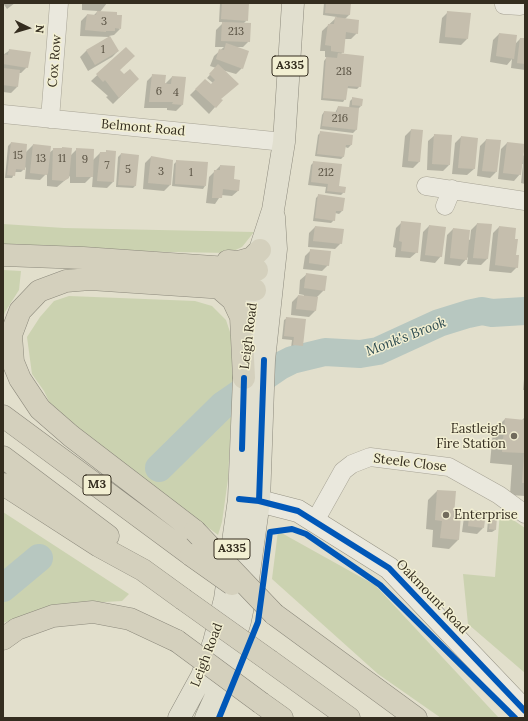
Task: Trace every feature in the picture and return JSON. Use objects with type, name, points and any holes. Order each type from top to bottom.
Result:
[{"type":"highway","points":[[3,255],[83,258],[261,273]]},
{"type":"highway","name":"M3","points":[[261,273],[218,287],[90,279],[66,281],[39,291],[20,311],[11,335],[13,362],[20,379],[40,410],[71,436],[195,531],[274,614]]},
{"type":"highway","points":[[218,287],[232,300],[241,316],[244,378]]},
{"type":"highway","name":"M3","points":[[3,416],[191,555],[416,718]]},
{"type":"highway","name":"M3","points":[[3,457],[106,535],[143,570]]},
{"type":"highway","name":"M3","points":[[3,484],[99,546],[143,570],[349,718]]},
{"type":"highway","points":[[3,639],[17,629],[53,616],[93,612],[130,619],[177,641],[282,718]]},
{"type":"main road","name":"Leigh Road","points":[[206,718],[220,687],[240,622],[247,587],[249,500],[242,421],[244,378],[284,142],[293,3]]},
{"type":"main road","name":"Leigh Road","points":[[179,718],[202,676],[214,642],[249,500],[262,404],[264,360],[261,273],[276,249],[273,210]]},
{"type":"street","name":"Cox Row","points":[[50,119],[59,3]]},
{"type":"street","points":[[504,5],[520,6],[525,4]]},
{"type":"street","name":"Belmont Road","points":[[3,114],[284,142]]},
{"type":"street","points":[[426,186],[525,201]]},
{"type":"street","points":[[445,206],[452,189]]},
{"type":"street","name":"Steele Close","points":[[315,520],[343,471],[352,464],[370,457],[449,467],[499,494],[525,514]]},
{"type":"street","name":"Oakmount Road","points":[[249,500],[298,511],[315,520],[389,568],[525,711]]},
{"type":"green space","points":[[3,224],[64,228],[254,232],[242,247],[229,253],[116,251],[3,244]]},
{"type":"green space","points":[[3,270],[21,271],[19,290],[5,312],[3,318]]},
{"type":"green space","points":[[69,296],[195,301],[212,306],[226,320],[233,341],[234,362],[228,479],[222,522],[218,535],[54,412],[44,391],[32,374],[27,337],[40,317],[54,301]]},
{"type":"green space","points":[[500,511],[525,528],[525,673],[468,624],[463,574],[495,577]]},
{"type":"green space","points":[[3,512],[129,594],[122,601],[53,605],[3,623]]},
{"type":"green space","points":[[278,531],[375,585],[499,718],[441,718],[378,674],[272,579]]},
{"type":"building","points":[[222,3],[249,3],[248,21],[221,19]]},
{"type":"building","points":[[326,3],[351,3],[350,15],[325,13]]},
{"type":"building","points":[[97,11],[117,12],[117,15],[122,15],[121,29],[115,28],[115,31],[106,32],[85,30],[87,14],[96,15]]},
{"type":"building","points":[[447,11],[471,13],[468,39],[445,37]]},
{"type":"building","points":[[335,17],[359,20],[358,34],[346,32],[344,53],[331,51],[331,46],[325,45],[328,24],[334,24]]},
{"type":"building","points":[[222,22],[251,23],[250,42],[221,41]]},
{"type":"building","points":[[499,33],[517,35],[514,59],[496,56]]},
{"type":"building","points":[[110,36],[119,51],[95,65],[86,50]]},
{"type":"building","points":[[520,38],[525,38],[525,64],[517,63]]},
{"type":"building","points":[[226,43],[249,51],[243,69],[216,59],[219,49],[224,50]]},
{"type":"building","points":[[126,47],[135,56],[120,70],[124,74],[130,69],[139,79],[119,98],[105,80],[103,82],[96,74]]},
{"type":"building","points":[[9,49],[31,52],[28,68],[3,64],[3,54],[8,55]]},
{"type":"building","points":[[338,53],[364,56],[361,87],[348,86],[346,100],[323,98],[326,57],[337,58]]},
{"type":"building","points":[[218,64],[239,84],[221,99],[223,100],[216,108],[195,89],[205,79],[211,84],[215,80],[209,74]]},
{"type":"building","points":[[3,68],[20,70],[18,87],[3,85]]},
{"type":"building","points":[[152,74],[166,75],[165,83],[168,84],[171,84],[172,76],[186,77],[183,105],[172,104],[173,102],[149,102]]},
{"type":"building","points":[[352,97],[363,99],[362,106],[352,105]]},
{"type":"building","points":[[338,106],[359,108],[357,130],[322,126],[324,111],[337,112]]},
{"type":"building","points":[[411,129],[423,130],[420,162],[408,161]]},
{"type":"building","points":[[320,131],[353,135],[352,145],[346,145],[344,157],[317,154]]},
{"type":"building","points":[[434,134],[452,135],[450,165],[432,164]]},
{"type":"building","points":[[461,136],[478,138],[475,169],[458,168]]},
{"type":"building","points":[[486,139],[501,140],[497,172],[482,171]]},
{"type":"building","points":[[11,142],[27,144],[25,170],[16,169],[15,176],[7,175]]},
{"type":"building","points":[[507,142],[525,144],[521,175],[503,173]]},
{"type":"building","points":[[33,144],[51,146],[47,175],[30,173]]},
{"type":"building","points":[[53,148],[72,148],[69,178],[64,181],[52,180]]},
{"type":"building","points":[[76,148],[94,149],[93,177],[76,177]]},
{"type":"building","points":[[106,150],[116,151],[114,182],[97,181],[100,152],[106,152]]},
{"type":"building","points":[[121,153],[139,155],[136,186],[118,185]]},
{"type":"building","points":[[151,156],[173,160],[171,185],[148,183]]},
{"type":"building","points":[[176,160],[208,162],[206,186],[175,184]]},
{"type":"building","points":[[313,161],[342,164],[339,186],[346,187],[345,193],[327,191],[328,184],[311,182]]},
{"type":"building","points":[[220,165],[235,166],[234,179],[240,180],[239,191],[223,189],[222,198],[212,198],[214,170],[220,170]]},
{"type":"building","points":[[318,194],[345,198],[343,211],[336,211],[335,221],[315,218]]},
{"type":"building","points":[[401,221],[421,223],[418,253],[401,251],[402,242],[399,241]]},
{"type":"building","points":[[477,223],[492,224],[488,259],[473,258]]},
{"type":"building","points":[[429,225],[446,227],[442,257],[425,255]]},
{"type":"building","points":[[315,226],[344,229],[342,244],[313,241]]},
{"type":"building","points":[[499,226],[516,228],[515,239],[518,239],[516,255],[519,255],[518,268],[495,265]]},
{"type":"building","points":[[453,228],[470,230],[467,260],[450,258]]},
{"type":"building","points":[[310,249],[331,251],[329,266],[309,263]]},
{"type":"building","points":[[306,273],[327,276],[325,291],[304,288]]},
{"type":"building","points":[[298,295],[318,297],[316,311],[296,309]]},
{"type":"building","points":[[286,317],[306,319],[303,346],[293,345],[294,337],[284,336]]},
{"type":"building","name":"Eastleigh Fire Station","points":[[505,418],[525,420],[525,483],[522,483],[524,453],[502,452]]},
{"type":"building","name":"Enterprise","points":[[437,490],[456,491],[454,515],[461,515],[459,540],[440,538],[442,521],[435,520]]},
{"type":"building","points":[[470,510],[486,512],[484,528],[468,526]]},
{"type":"building","points":[[491,516],[497,517],[496,530],[489,529]]},
{"type":"waterway","name":"Monk's Brook","points":[[159,468],[223,405],[280,366],[292,360],[325,352],[360,354],[378,351],[439,323],[468,314],[482,311],[492,313],[525,311]]},
{"type":"waterway","points":[[3,588],[39,558]]},
{"type":"cycle path","points":[[259,501],[264,360]]},
{"type":"cycle path","points":[[242,449],[244,378]]},
{"type":"cycle path","points":[[239,499],[259,501],[298,511],[389,568],[525,711]]},
{"type":"cycle path","points":[[219,718],[258,622],[270,532],[292,529],[306,534],[380,585],[515,718]]},
{"type":"place","name":"Eastleigh Fire Station","points":[[514,436]]},
{"type":"place","name":"Enterprise","points":[[446,515]]}]
